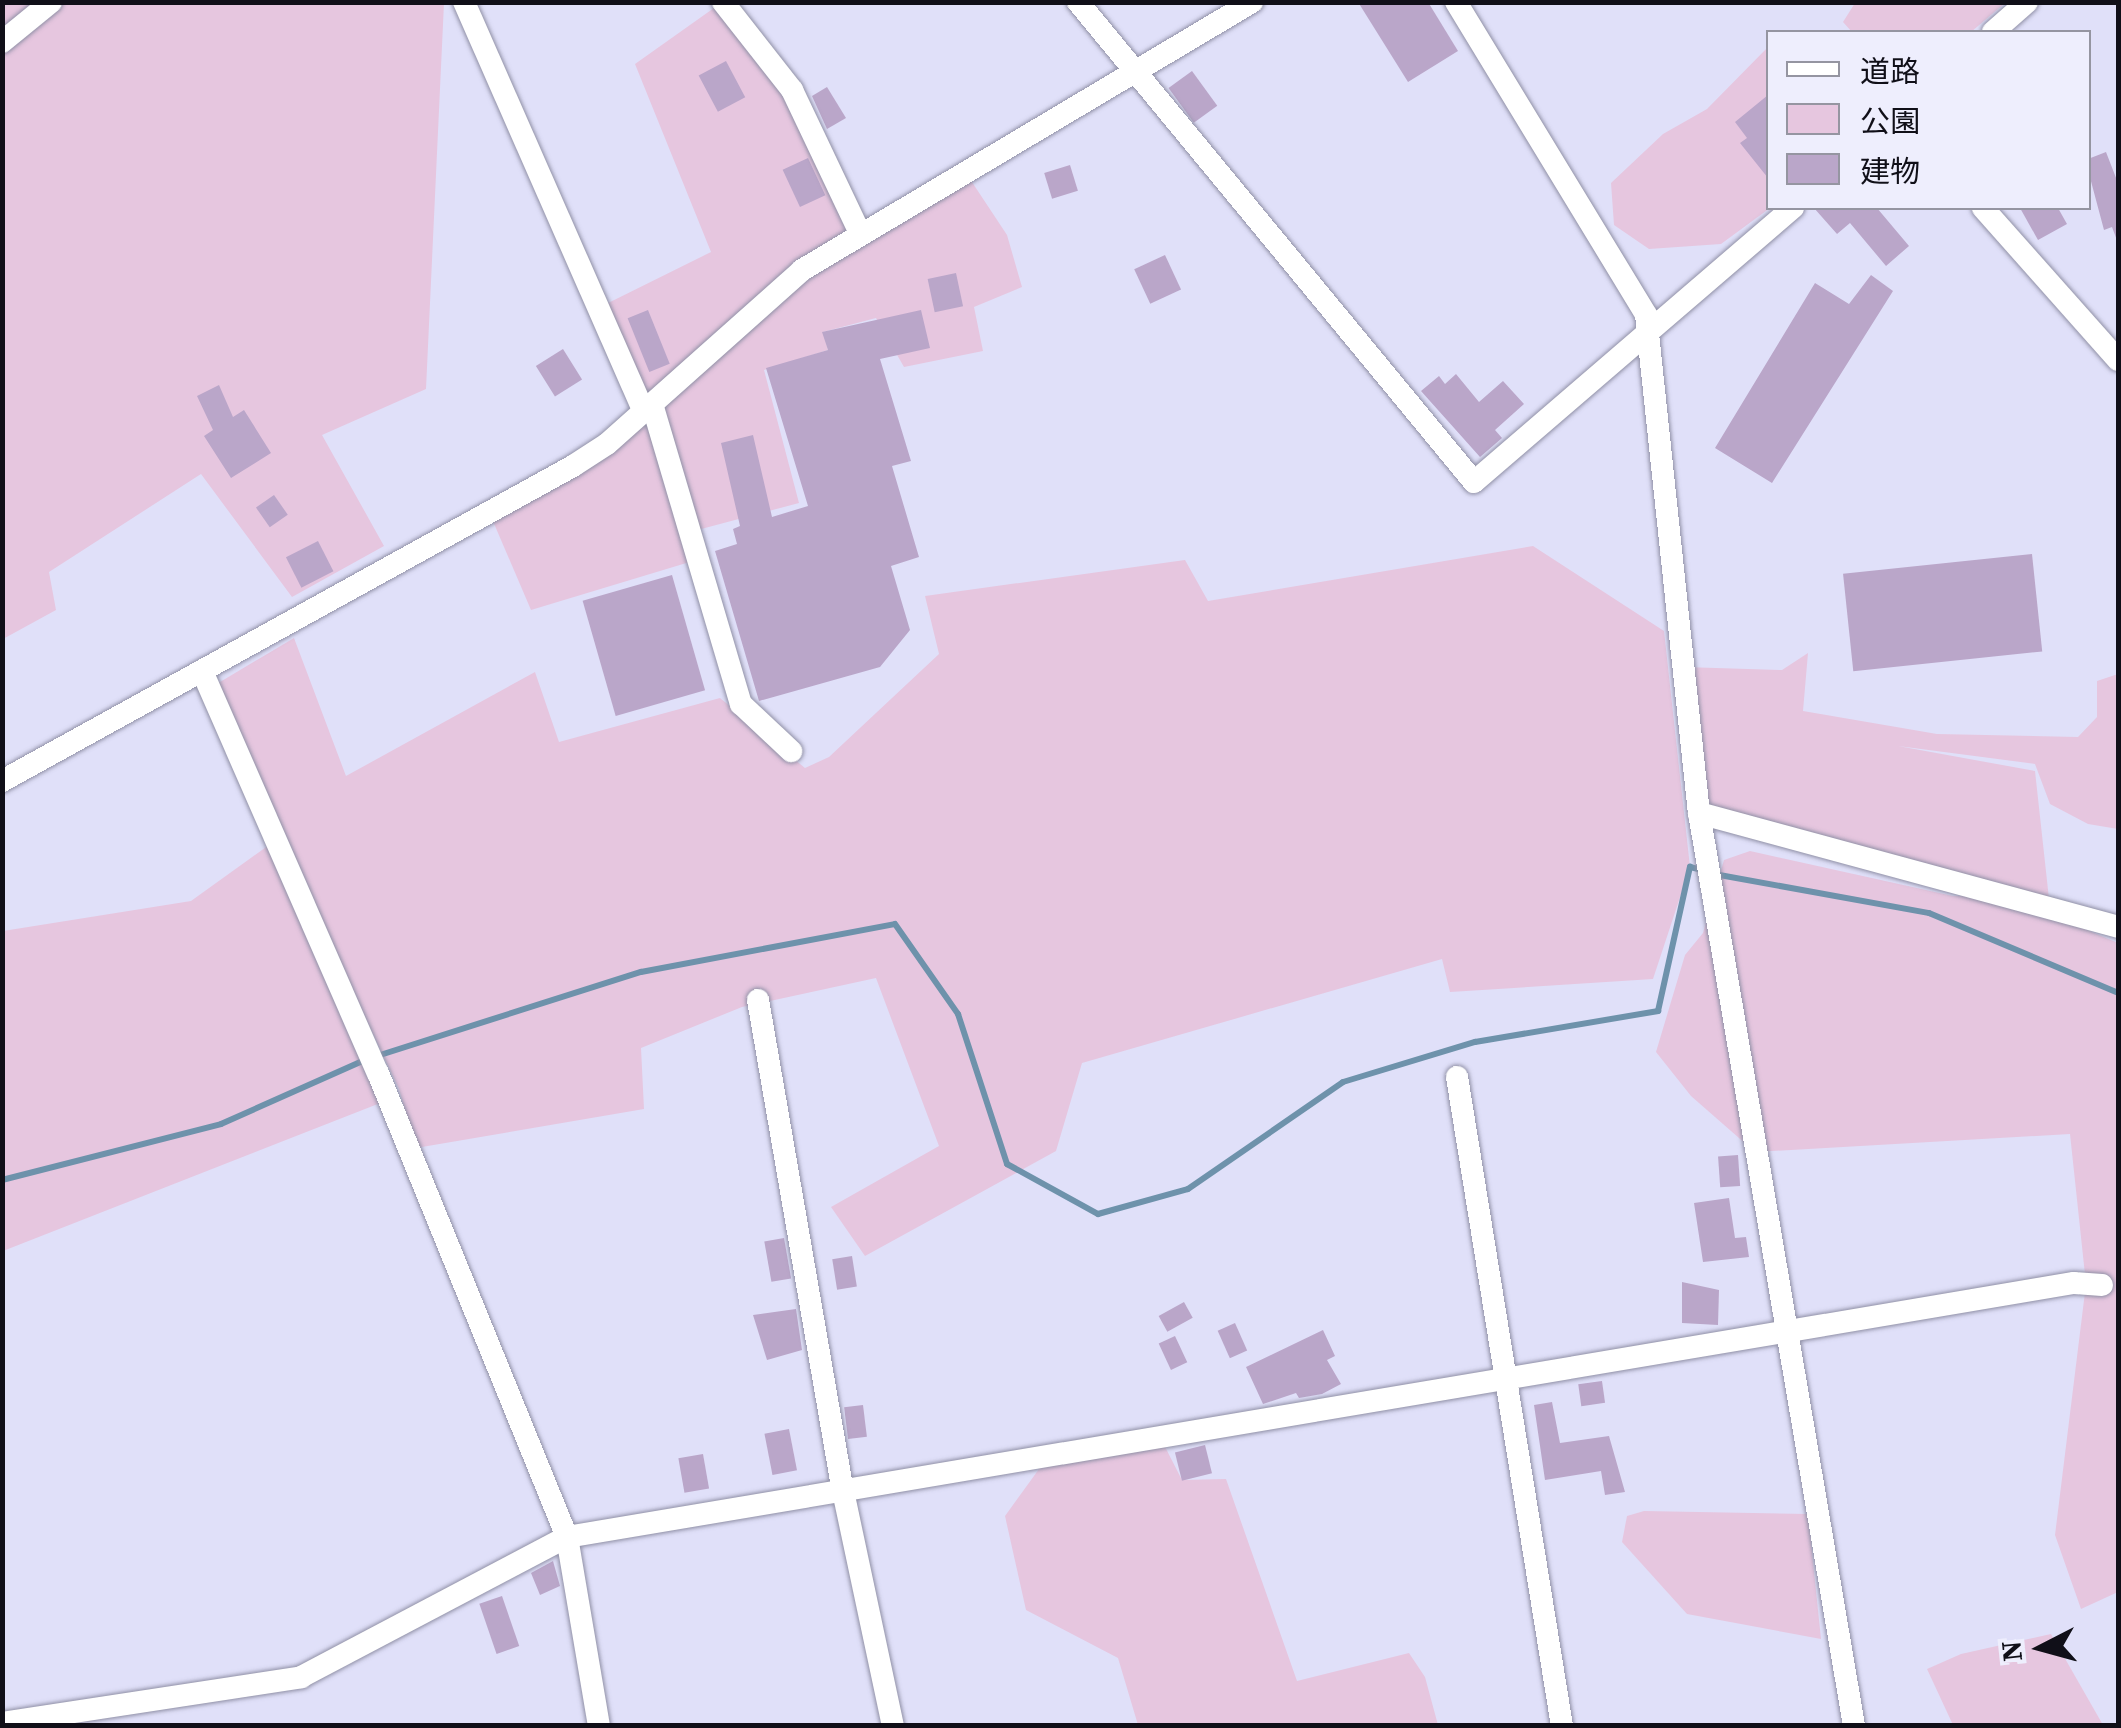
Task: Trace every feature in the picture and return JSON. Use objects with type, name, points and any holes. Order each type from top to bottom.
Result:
[{"type":"street","points":[[2,42],[51,2]]},
{"type":"street","points":[[464,2],[648,408],[741,704],[791,751]]},
{"type":"street","points":[[722,2],[792,90],[859,232]]},
{"type":"street","points":[[1078,2],[1474,482],[1791,210]]},
{"type":"street","points":[[2,781],[572,466],[648,408],[772,294],[859,232],[1252,2]]},
{"type":"street","points":[[1456,2],[1631,284],[1648,334],[1699,813],[1854,1726]]},
{"type":"street","points":[[1995,30],[2027,2]]},
{"type":"street","points":[[1986,210],[2118,360]]},
{"type":"street","points":[[202,671],[378,1073],[567,1538],[599,1726]]},
{"type":"street","points":[[1699,813],[2118,927]]},
{"type":"street","points":[[758,1000],[843,1491],[893,1726]]},
{"type":"street","points":[[1458,1077],[1562,1726]]},
{"type":"street","points":[[2,1723],[301,1677],[567,1538],[1504,1382],[2074,1282],[2102,1285]]},
{"type":"street","points":[[153,1700],[157,1726]]},
{"type":"green space","points":[[1855,2],[2005,3],[1973,30],[1850,30],[1843,22]]},
{"type":"green space","points":[[3,3],[444,3],[426,389],[322,435],[384,546],[292,597],[201,474],[49,572],[56,610],[3,639]]},
{"type":"green space","points":[[721,3],[792,90],[855,223],[800,279],[964,170],[1007,235],[1022,287],[974,307],[983,351],[904,367],[876,318],[823,332],[828,350],[764,370],[799,503],[690,532],[652,404],[590,312],[711,252],[635,64]]},
{"type":"green space","points":[[1766,49],[1767,210],[1721,244],[1649,249],[1614,225],[1611,183],[1663,134],[1707,109]]},
{"type":"green space","points":[[644,412],[693,561],[531,610],[489,512]]},
{"type":"green space","points":[[1533,546],[1664,631],[1690,867],[1653,979],[1450,992],[1442,959],[1082,1063],[1056,1151],[865,1256],[831,1207],[939,1146],[876,978],[742,1007],[641,1048],[644,1109],[416,1148],[399,1089],[210,688],[294,638],[346,776],[535,672],[559,742],[720,698],[805,768],[829,757],[939,654],[925,596],[1185,560],[1208,601]]},
{"type":"green space","points":[[1808,653],[1803,711],[1937,734],[2078,737],[2097,717],[2097,681],[2118,674],[2118,829],[2088,824],[2050,804],[2035,764],[1898,746],[2035,771],[2050,908],[2015,900],[2118,943],[2118,1592],[2081,1609],[2055,1535],[2086,1284],[2070,1134],[1755,1152],[1691,1096],[1656,1052],[1685,955],[1703,933],[1724,860],[1750,851],[1953,896],[1998,896],[1699,813],[1684,667],[1782,670]]},
{"type":"green space","points":[[276,840],[388,1100],[3,1251],[3,931],[191,901]]},
{"type":"green space","points":[[1161,1439],[1182,1480],[1226,1479],[1297,1681],[1409,1653],[1425,1677],[1438,1725],[1138,1725],[1118,1658],[1026,1610],[1005,1516],[1047,1458]]},
{"type":"green space","points":[[1644,1511],[1808,1514],[1821,1639],[1687,1614],[1622,1542],[1627,1516]]},
{"type":"green space","points":[[2051,1634],[2103,1725],[1953,1725],[1927,1669],[1961,1654]]},
{"type":"building","points":[[1358,2],[1428,2],[1458,51],[1408,82]]},
{"type":"building","points":[[726,61],[745,97],[718,112],[699,76]]},
{"type":"building","points":[[1192,71],[1217,106],[1194,123],[1169,88]]},
{"type":"building","points":[[827,87],[846,118],[827,129],[812,96]]},
{"type":"building","points":[[1766,97],[1766,176],[1740,143],[1747,138],[1735,122]]},
{"type":"building","points":[[2106,152],[2118,183],[2118,243],[2112,227],[2104,230],[2091,181],[2091,158]]},
{"type":"building","points":[[808,158],[825,195],[800,207],[783,170]]},
{"type":"building","points":[[1070,165],[1078,191],[1052,199],[1044,173]]},
{"type":"building","points":[[1816,210],[1879,210],[1909,246],[1886,266],[1850,223],[1837,234]]},
{"type":"building","points":[[2021,210],[2059,210],[2067,224],[2038,240]]},
{"type":"building","points":[[1165,255],[1181,289],[1150,304],[1134,269]]},
{"type":"building","points":[[956,273],[963,306],[935,312],[928,279]]},
{"type":"building","points":[[1871,275],[1893,291],[1772,483],[1715,448],[1815,283],[1849,304]]},
{"type":"building","points":[[648,310],[670,364],[649,372],[628,318]]},
{"type":"building","points":[[921,310],[930,348],[880,359],[911,461],[892,466],[919,557],[891,566],[910,630],[880,667],[759,701],[715,551],[737,544],[733,529],[740,526],[721,443],[753,435],[772,517],[808,506],[766,368],[828,350],[822,332]]},
{"type":"building","points":[[563,349],[582,380],[555,396],[536,366]]},
{"type":"building","points":[[1456,374],[1479,402],[1503,381],[1524,404],[1495,430],[1502,438],[1480,457],[1421,391],[1439,376],[1445,384]]},
{"type":"building","points":[[219,385],[233,417],[244,410],[271,453],[231,478],[204,436],[213,430],[197,396]]},
{"type":"building","points":[[274,495],[288,515],[270,527],[256,508]]},
{"type":"building","points":[[318,541],[333,571],[301,588],[286,557]]},
{"type":"building","points":[[2032,554],[2042,651],[1853,671],[1843,574]]},
{"type":"building","points":[[672,575],[705,690],[616,716],[583,601]]},
{"type":"building","points":[[1738,1155],[1740,1186],[1720,1187],[1718,1156]]},
{"type":"building","points":[[1729,1198],[1735,1238],[1746,1237],[1749,1257],[1703,1262],[1694,1203]]},
{"type":"building","points":[[784,1238],[791,1278],[771,1282],[764,1241]]},
{"type":"building","points":[[852,1256],[857,1287],[837,1290],[832,1259]]},
{"type":"building","points":[[1682,1282],[1719,1290],[1718,1325],[1682,1323]]},
{"type":"building","points":[[1184,1302],[1193,1318],[1167,1332],[1159,1316]]},
{"type":"building","points":[[796,1309],[802,1350],[767,1360],[753,1315]]},
{"type":"building","points":[[1235,1323],[1247,1350],[1230,1358],[1218,1331]]},
{"type":"building","points":[[1323,1330],[1335,1356],[1327,1360],[1341,1384],[1322,1394],[1299,1398],[1296,1393],[1263,1404],[1246,1367]]},
{"type":"building","points":[[1175,1336],[1187,1362],[1171,1370],[1159,1344]]},
{"type":"building","points":[[1602,1381],[1605,1403],[1581,1406],[1578,1384]]},
{"type":"building","points":[[1552,1402],[1560,1443],[1609,1436],[1625,1492],[1605,1495],[1601,1471],[1545,1480],[1534,1405]]},
{"type":"building","points":[[863,1405],[867,1437],[848,1439],[844,1407]]},
{"type":"building","points":[[789,1429],[797,1470],[772,1475],[764,1434]]},
{"type":"building","points":[[1205,1445],[1212,1473],[1182,1481],[1175,1452]]},
{"type":"building","points":[[703,1454],[709,1488],[684,1493],[678,1458]]},
{"type":"building","points":[[553,1561],[560,1586],[540,1595],[531,1573]]},
{"type":"building","points":[[502,1596],[519,1646],[497,1654],[479,1604]]},
{"type":"waterway","points":[[377,1056],[641,972],[895,924],[958,1014],[1007,1164],[1098,1214],[1188,1189],[1343,1082],[1475,1042],[1658,1011],[1690,867],[1702,870]]},
{"type":"waterway","points":[[1714,874],[1929,913],[2118,993]]},
{"type":"waterway","points":[[2,1180],[221,1124],[365,1060]]}]
